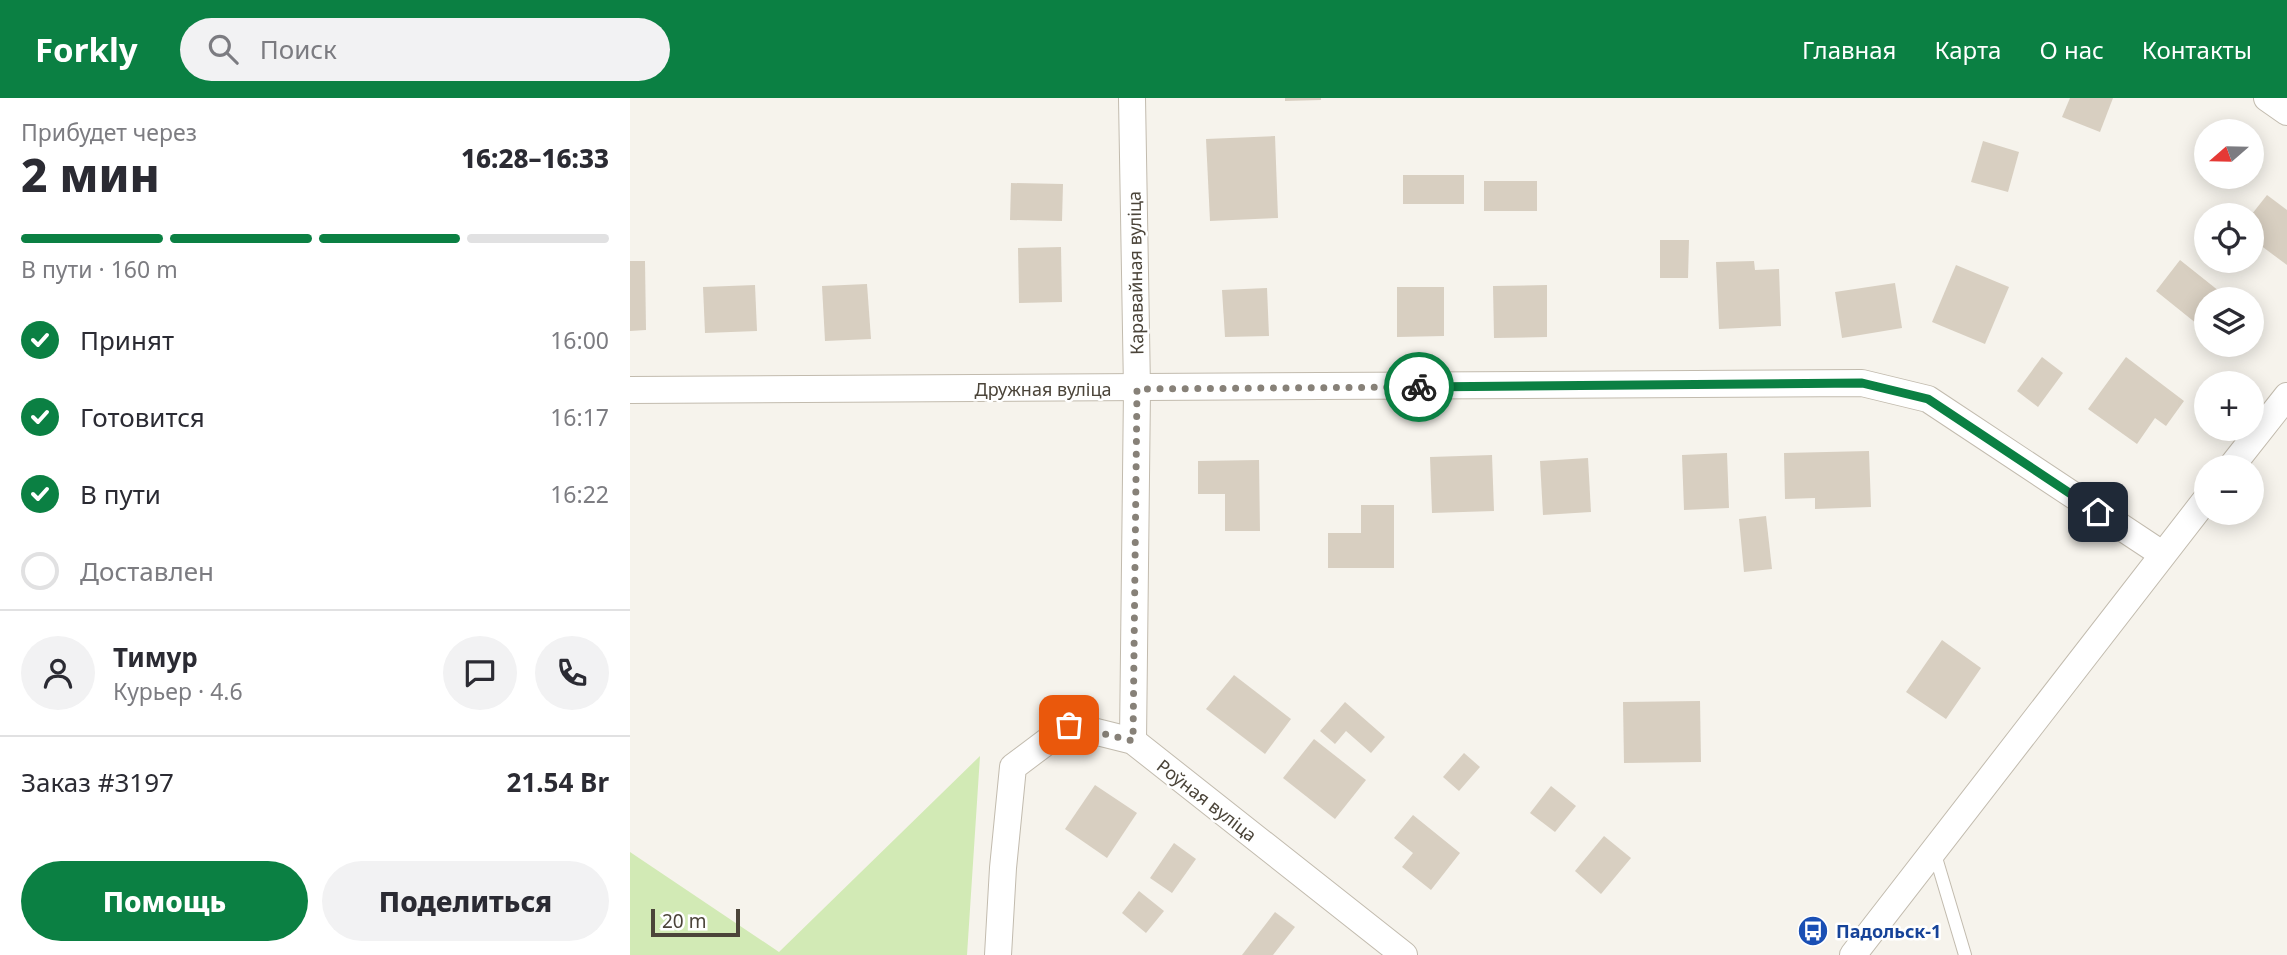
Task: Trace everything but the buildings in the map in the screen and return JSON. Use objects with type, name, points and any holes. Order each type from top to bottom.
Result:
[{"type":"street","name":"Каравайная вуліца","points":[[1132,98],[1137,389],[1133,741]]},
{"type":"street","points":[[2267,98],[2287,112]]},
{"type":"street","name":"Дружная вуліца","points":[[630,390],[1862,383],[1928,399],[2162,555]]},
{"type":"street","points":[[2240,455],[2287,396]]},
{"type":"street","points":[[1853,955],[2194,514]]},
{"type":"street","name":"Роўная вуліца","points":[[998,955],[1013,767],[1069,725],[1133,741],[1404,955]]},
{"type":"lane","points":[[1934,851],[1965,955]]},
{"type":"green space","points":[[980,756],[967,955],[630,955],[630,852],[779,952]]},
{"type":"way so far","points":[[1069,725],[1133,741],[1137,389],[1419,387]]},
{"type":"place","name":"Падольск-1","points":[[1813,931]]},
{"type":"route","points":[[1419,387],[1862,383],[1928,399],[2098,512]]}]
